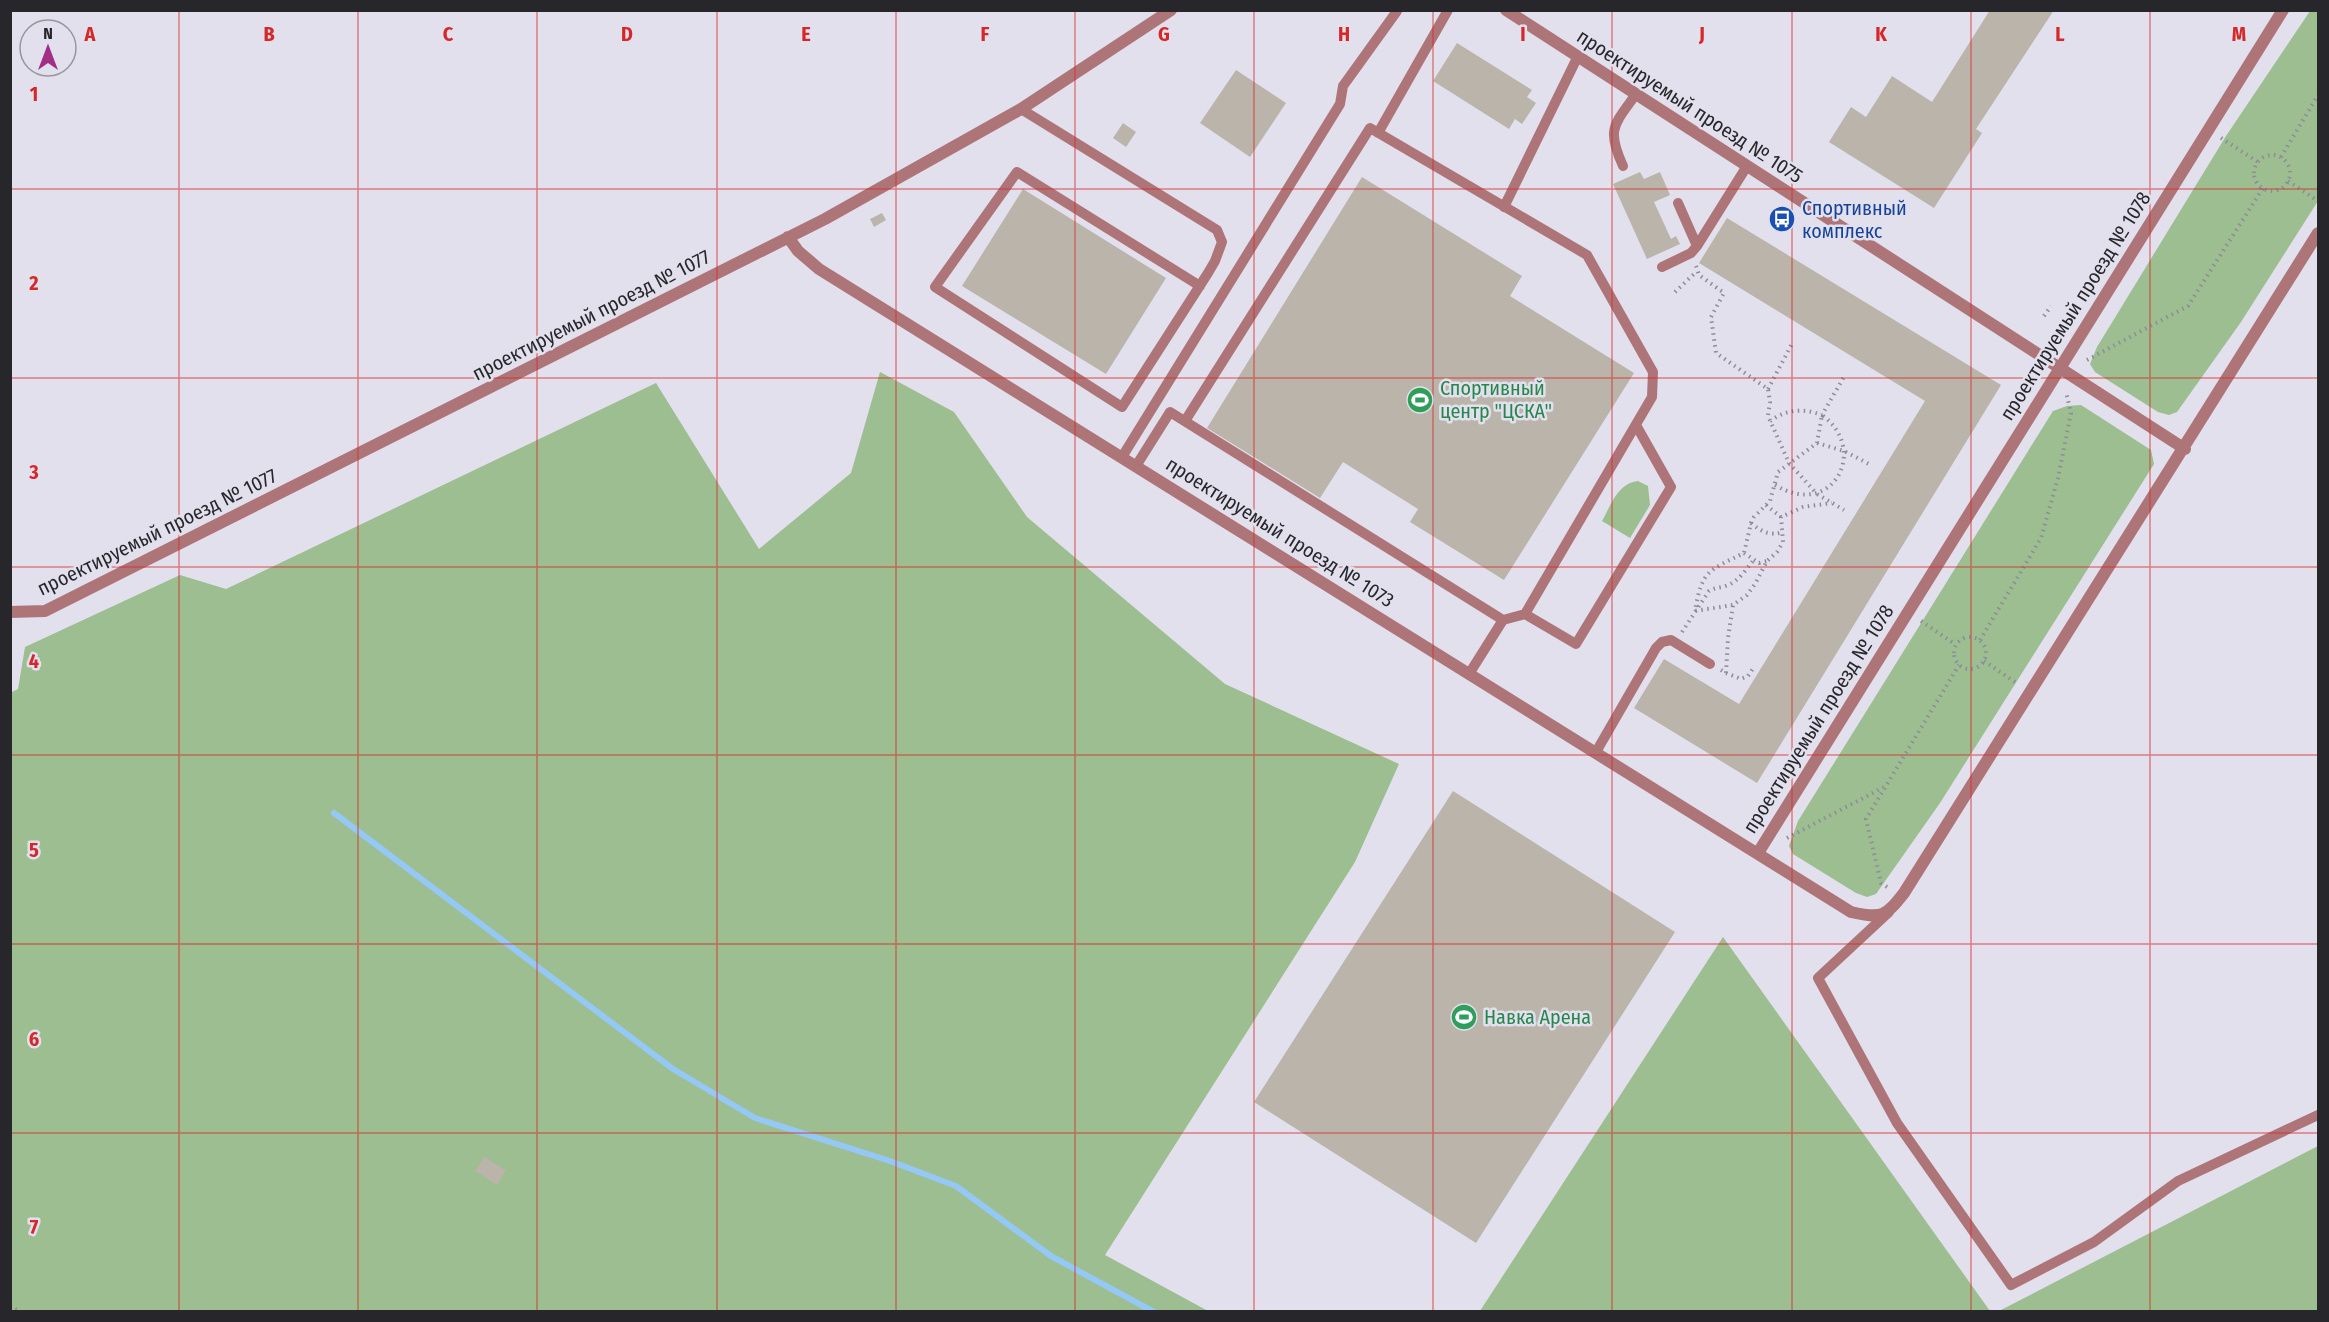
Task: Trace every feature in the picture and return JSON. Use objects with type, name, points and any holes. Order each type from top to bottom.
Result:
[{"type":"street","name":"проектируемый проезд № 1077","points":[[10,612],[45,611],[788,237],[1021,109],[1171,10]]},
{"type":"street","name":"проектируемый проезд № 1075","points":[[1506,10],[2185,449]]},
{"type":"street","name":"проектируемый проезд № 1078","points":[[1889,911],[1872,917],[1851,912],[1758,853],[2283,10]]},
{"type":"street","points":[[1889,911],[1910,883],[2319,233]]},
{"type":"street","name":"проектируемый проезд № 1073","points":[[788,237],[798,251],[819,268],[1758,853]]},
{"type":"lane","points":[[1378,133],[1448,10]]},
{"type":"lane","points":[[1122,457],[1340,104],[1343,86],[1397,11]]},
{"type":"lane","points":[[1504,207],[1578,56]]},
{"type":"lane","points":[[1623,166],[1616,150],[1613,132],[1615,123],[1636,94]]},
{"type":"lane","points":[[1021,109],[1216,230],[1222,242],[1215,261],[1200,286],[1122,407],[935,287],[1017,172],[1200,286]]},
{"type":"lane","points":[[1185,421],[1370,128],[1587,255],[1653,372],[1652,397],[1525,614],[1503,620],[1469,674]]},
{"type":"lane","points":[[1662,267],[1694,249],[1747,166]]},
{"type":"lane","points":[[1678,202],[1694,249]]},
{"type":"lane","points":[[1136,466],[1170,412],[1503,620]]},
{"type":"lane","points":[[1525,614],[1576,644],[1671,487],[1636,425]]},
{"type":"lane","points":[[1596,752],[1656,648],[1662,642],[1671,640],[1710,664]]},
{"type":"lane","points":[[1889,911],[1818,978],[1897,1123],[2011,1285],[2094,1242],[2178,1181],[2319,1115]]},
{"type":"path","points":[[2281,157],[2319,95]]},
{"type":"path","points":[[2220,138],[2258,162]]},
{"type":"path","points":[[2269,155],[2281,157],[2290,168],[2288,181],[2277,190],[2264,188],[2256,179],[2255,167],[2258,162],[2269,155]]},
{"type":"path","points":[[2288,181],[2319,201]]},
{"type":"path","points":[[2087,360],[2188,306],[2264,188]]},
{"type":"path","points":[[1675,292],[1696,272],[1696,264],[1700,257],[1694,249]]},
{"type":"path","points":[[1696,272],[1724,293],[1711,318],[1716,353],[1768,389]]},
{"type":"path","points":[[2044,316],[2051,306]]},
{"type":"path","points":[[1793,342],[1768,389],[1770,402],[1768,416],[1789,463],[1817,494],[1844,510]]},
{"type":"path","points":[[1980,640],[2042,538],[2058,478],[2071,413],[2059,368]]},
{"type":"path","points":[[1695,611],[1699,588],[1704,577],[1711,570],[1744,553],[1751,524],[1754,517],[1770,501],[1778,472],[1817,443],[1822,416],[1845,375]]},
{"type":"path","points":[[1770,421],[1786,412],[1798,410],[1822,416],[1839,432],[1844,450],[1844,458],[1833,483],[1817,494],[1798,495],[1786,492],[1775,484]]},
{"type":"path","points":[[1817,443],[1844,450],[1869,464]]},
{"type":"path","points":[[1781,517],[1803,507],[1832,503]]},
{"type":"path","points":[[1695,611],[1733,605],[1747,595],[1767,561],[1777,552],[1783,542],[1781,517],[1766,505]]},
{"type":"path","points":[[1751,524],[1773,535],[1783,532]]},
{"type":"path","points":[[1744,553],[1753,561],[1759,563],[1767,561]]},
{"type":"path","points":[[1675,643],[1709,591],[1716,587],[1727,586],[1736,580],[1753,561]]},
{"type":"path","points":[[1726,673],[1733,605]]},
{"type":"path","points":[[1919,620],[1955,644]]},
{"type":"path","points":[[1971,636],[1980,640],[1985,646],[1984,661],[1977,668],[1968,669],[1959,666],[1954,659],[1955,644],[1962,638],[1971,636]]},
{"type":"path","points":[[1984,661],[2022,686]]},
{"type":"path","points":[[1710,664],[1741,679],[1748,676],[1755,667]]},
{"type":"path","points":[[1887,887],[1881,883],[1866,819],[1959,666]]},
{"type":"path","points":[[1785,838],[1887,786]]},
{"type":"path","points":[[10,1306],[20,1311]]},
{"type":"green space","points":[[2310,11],[2318,11],[2318,201],[2241,322],[2177,412],[2169,415],[2158,412],[2095,372],[2090,364],[2097,347],[2226,136]]},
{"type":"green space","points":[[880,372],[954,412],[1027,517],[1225,684],[1399,764],[1355,862],[1105,1255],[1208,1311],[11,1312],[10,693],[18,689],[25,647],[180,575],[226,589],[656,383],[759,549],[851,473]]},
{"type":"green space","points":[[2081,405],[2151,450],[2154,464],[1940,803],[1876,894],[1867,897],[1856,893],[1793,854],[1789,846],[1798,821],[2053,411],[2067,406]]},
{"type":"green space","points":[[1638,481],[1648,486],[1650,505],[1630,538],[1602,521],[1620,490]]},
{"type":"green space","points":[[1723,937],[1990,1311],[1480,1311]]},
{"type":"green space","points":[[2318,1146],[2318,1311],[1999,1311]]},
{"type":"building","points":[[1990,10],[2054,10],[1976,129],[1982,133],[1934,208],[1829,142],[1851,107],[1866,117],[1892,76],[1932,102]]},
{"type":"building","points":[[1457,43],[1532,90],[1527,97],[1536,103],[1522,124],[1515,119],[1509,129],[1433,81]]},
{"type":"building","points":[[1236,70],[1286,103],[1250,157],[1200,123]]},
{"type":"building","points":[[1123,123],[1136,132],[1126,147],[1113,138]]},
{"type":"building","points":[[1640,172],[1644,179],[1660,172],[1670,195],[1654,202],[1671,239],[1676,236],[1680,244],[1647,259],[1613,184]]},
{"type":"building","name":"Спортивный центр \"ЦСКА\"","points":[[1362,177],[1522,276],[1510,296],[1634,373],[1504,580],[1410,522],[1418,509],[1343,462],[1320,498],[1207,428]]},
{"type":"building","points":[[1023,189],[1166,278],[1106,374],[962,286]]},
{"type":"building","points":[[882,213],[886,220],[874,227],[870,219]]},
{"type":"building","points":[[1727,218],[2001,385],[1757,783],[1634,708],[1664,659],[1739,704],[1925,401],[1699,263]]},
{"type":"building","name":"Навка Арена","points":[[1453,791],[1675,932],[1476,1243],[1254,1102]]},
{"type":"building","points":[[484,1157],[506,1170],[497,1185],[475,1171]]},
{"type":"waterway","points":[[334,813],[673,1069],[755,1118],[890,1161],[956,1186],[1051,1256],[1154,1312]]},
{"type":"place","name":"Спортивный комплекс","points":[[1782,219]]},
{"type":"place","name":"Спортивный центр \"ЦСКА\"","points":[[1420,400]]},
{"type":"place","name":"Навка Арена","points":[[1464,1017]]}]
